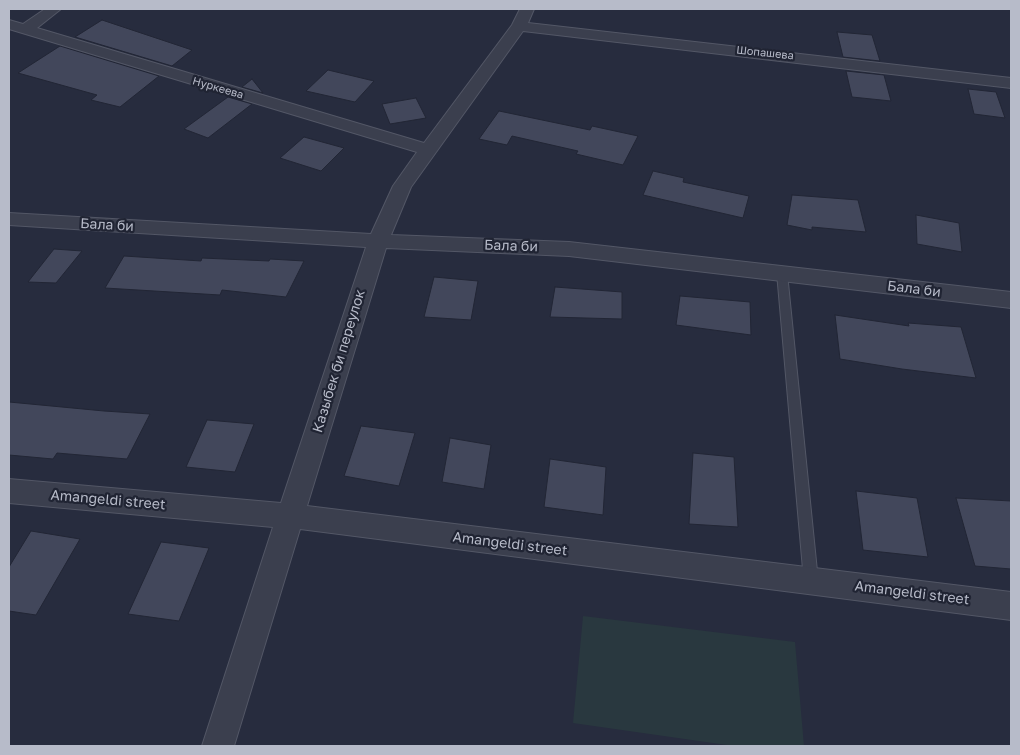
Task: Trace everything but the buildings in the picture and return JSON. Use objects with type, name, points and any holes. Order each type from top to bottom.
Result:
[{"type":"street","points":[[25,30],[54,9]]},
{"type":"street","name":"Шопашева","points":[[523,17],[1011,83]]},
{"type":"street","name":"Казыбек би переулок","points":[[218,746],[371,258],[378,241],[402,186],[523,17]]},
{"type":"street","name":"Нуркеева","points":[[9,24],[428,150]]},
{"type":"street","name":"Бала би","points":[[9,218],[378,241],[569,248],[1011,300]]},
{"type":"street","name":"Amangeldi street","points":[[9,490],[291,516],[1011,606]]},
{"type":"lane","points":[[782,274],[811,581]]},
{"type":"shaded area","points":[[583,616],[795,642],[804,746],[734,746],[573,723]]}]
